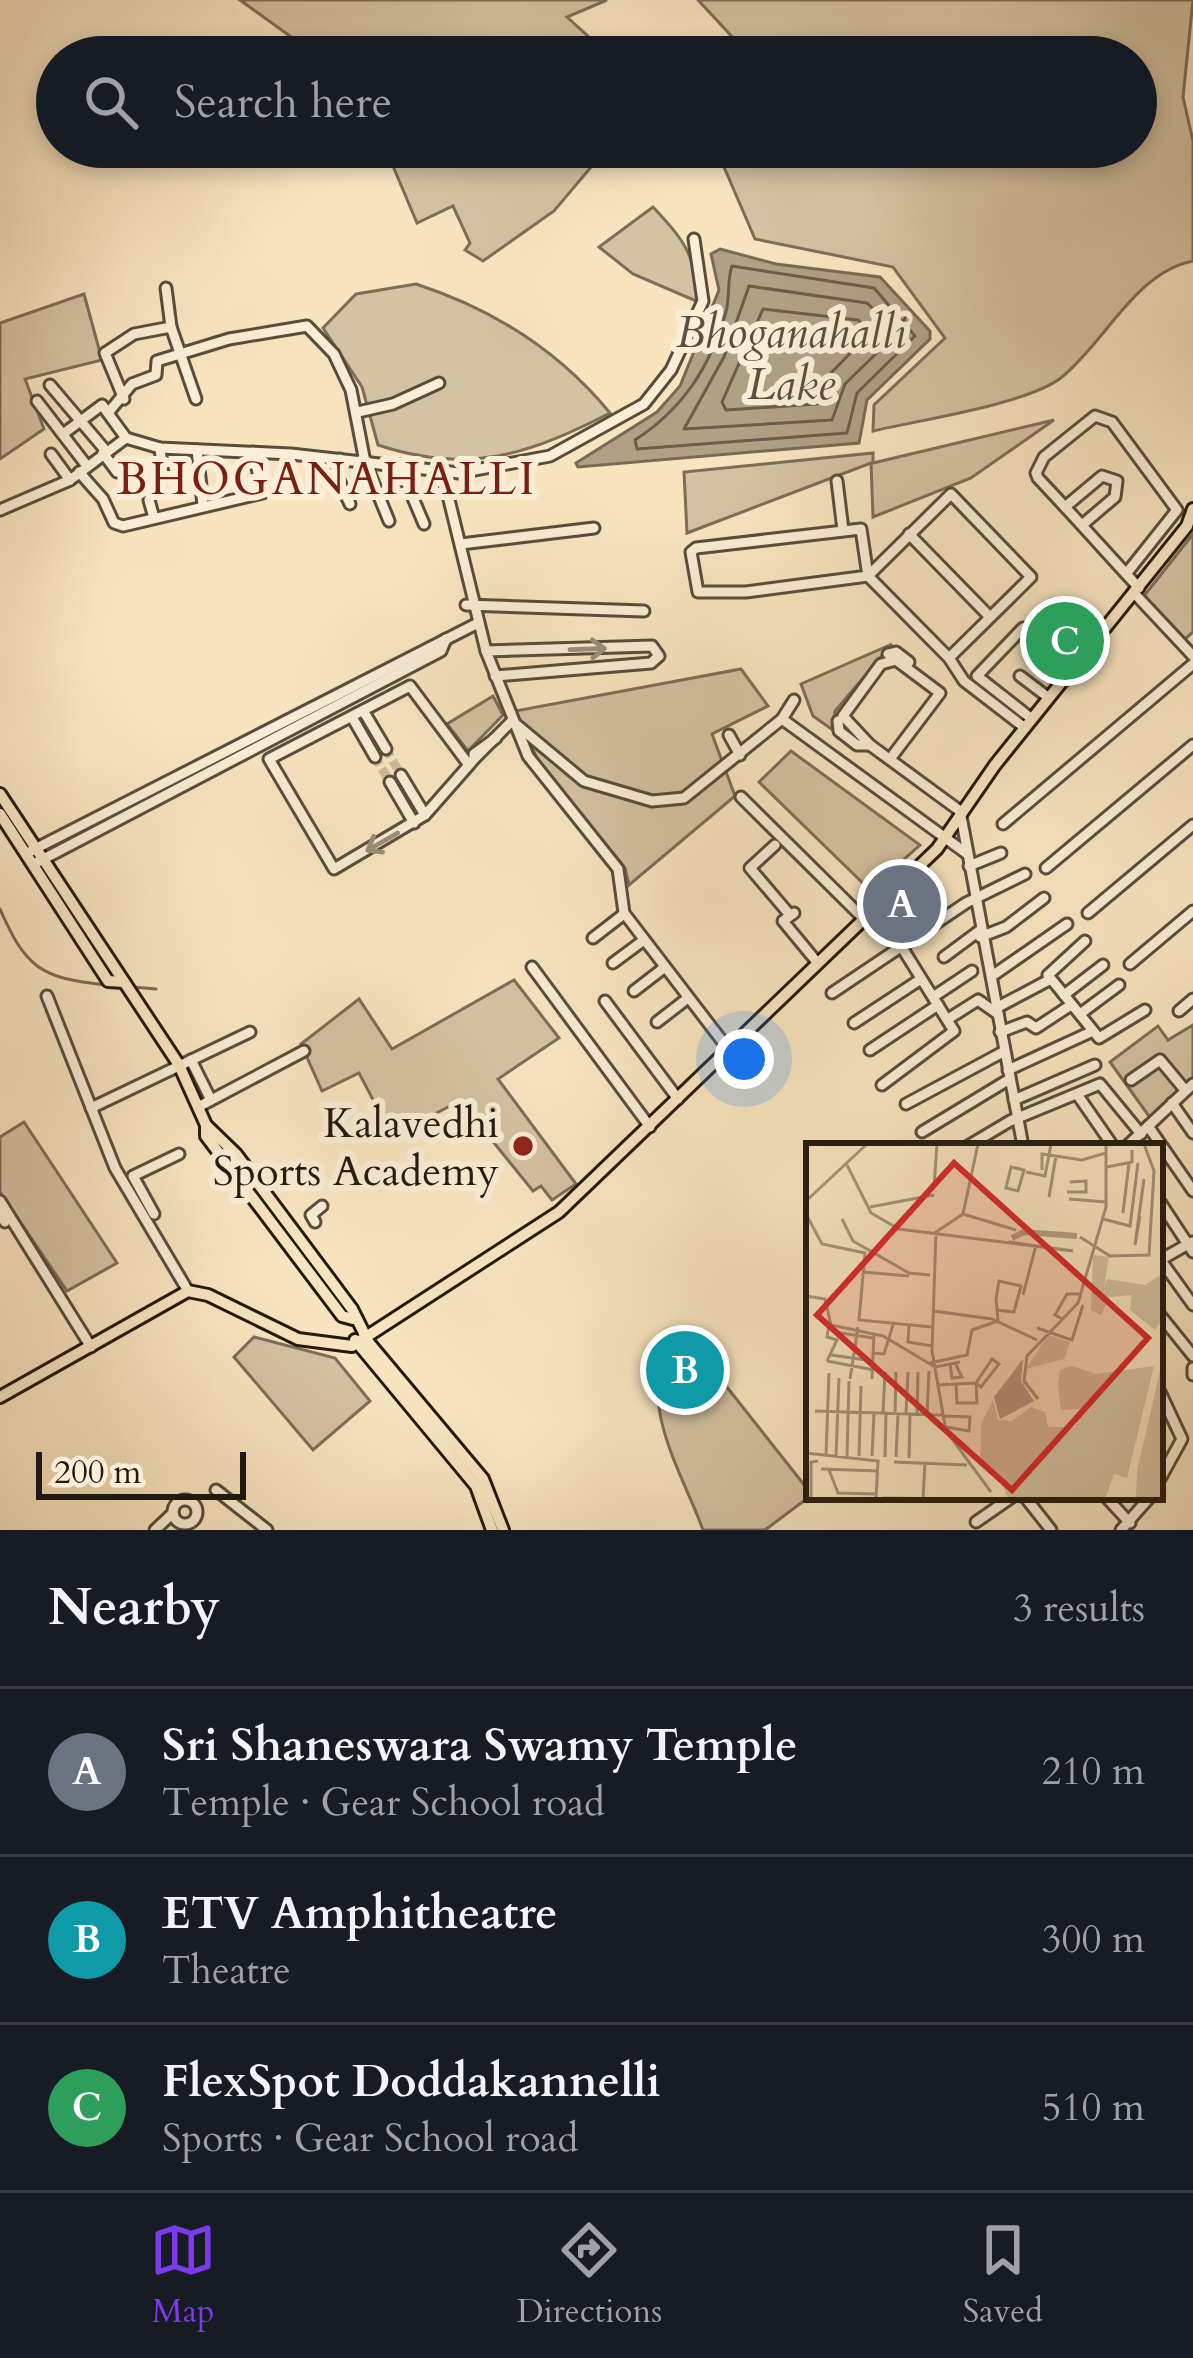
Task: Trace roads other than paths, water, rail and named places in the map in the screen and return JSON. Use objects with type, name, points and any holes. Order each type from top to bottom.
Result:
[{"type":"main road","points":[[0,1397],[188,1291],[208,1295],[270,1330],[328,1346],[357,1340],[559,1213],[815,962],[878,909],[944,838],[1076,658],[1178,537],[1193,509]]},
{"type":"main road","points":[[0,794],[108,981],[124,982]]},
{"type":"main road","points":[[0,814],[185,1062],[206,1103],[206,1136],[342,1316],[352,1319]]},
{"type":"main road","points":[[206,1125],[214,1128],[274,1204],[352,1310],[357,1340],[476,1486],[492,1530]]},
{"type":"main road","points":[[262,1214],[274,1204]]},
{"type":"main road","points":[[357,1340],[483,1479],[503,1530]]},
{"type":"street","points":[[63,434],[102,405],[126,438],[160,448],[340,459],[475,474],[550,456],[644,404],[671,370],[703,301],[694,239]]},
{"type":"street","points":[[166,288],[171,327],[196,399]]},
{"type":"street","points":[[108,413],[132,384],[156,375],[157,361],[307,326],[341,366],[358,412],[365,462],[389,521]]},
{"type":"street","points":[[124,399],[105,352],[134,334],[171,327]]},
{"type":"street","points":[[358,412],[393,404],[439,383]]},
{"type":"street","points":[[50,386],[117,472]]},
{"type":"street","points":[[37,401],[63,434],[79,473]]},
{"type":"street","points":[[1003,824],[1193,660],[1126,574],[1038,478],[1038,463],[1095,416],[1104,416],[1175,504],[1176,514],[1126,574]]},
{"type":"street","points":[[0,510],[79,473],[126,438]]},
{"type":"street","points":[[154,518],[149,500],[163,476],[160,448]]},
{"type":"street","points":[[197,450],[203,505]]},
{"type":"street","points":[[51,454],[79,473],[103,499],[117,525],[263,493],[253,452]]},
{"type":"street","points":[[340,459],[335,472],[350,504]]},
{"type":"street","points":[[399,465],[424,524]]},
{"type":"street","points":[[441,470],[470,605],[512,721],[540,774],[618,869],[624,914],[729,1050]]},
{"type":"street","points":[[1065,507],[1100,478],[1117,482],[1115,496],[1082,525]]},
{"type":"street","points":[[837,482],[843,530]]},
{"type":"street","points":[[950,658],[1031,577],[1004,541],[950,494],[868,576],[736,593],[698,592],[691,552],[863,530],[868,576],[950,658],[964,681],[1028,723]]},
{"type":"street","points":[[1167,526],[1178,537]]},
{"type":"street","points":[[456,544],[594,528]]},
{"type":"street","points":[[909,534],[990,617]]},
{"type":"street","points":[[868,551],[884,557]]},
{"type":"street","points":[[470,605],[644,611]]},
{"type":"street","points":[[1053,605],[1097,638]]},
{"type":"street","points":[[35,856],[192,766],[478,623]]},
{"type":"street","points":[[1028,723],[977,676],[1023,628],[1076,658]]},
{"type":"street","points":[[35,856],[441,652],[446,639]]},
{"type":"street","points":[[485,651],[652,646],[659,656],[651,663],[495,676]]},
{"type":"street","points":[[888,654],[896,652],[926,682]]},
{"type":"street","points":[[890,760],[940,693],[896,660],[881,664],[843,716],[870,745],[890,760],[960,811],[1023,1143]]},
{"type":"street","points":[[1020,676],[1049,698]]},
{"type":"street","points":[[472,762],[413,688],[269,759],[334,869],[425,815],[472,762],[489,737],[496,738],[512,721]]},
{"type":"street","points":[[512,721],[584,782],[652,801],[684,798],[782,718],[794,700]]},
{"type":"street","points":[[364,712],[386,749]]},
{"type":"street","points":[[352,717],[375,757]]},
{"type":"street","points":[[782,718],[966,854]]},
{"type":"street","points":[[838,722],[839,731],[857,745],[870,745]]},
{"type":"street","points":[[729,735],[740,755]]},
{"type":"street","points":[[1046,868],[1193,745]]},
{"type":"street","points":[[192,766],[198,778]]},
{"type":"street","points":[[401,775],[425,815]]},
{"type":"street","points":[[390,782],[414,824]]},
{"type":"street","points":[[741,797],[865,920]]},
{"type":"street","points":[[1088,913],[1193,825]]},
{"type":"street","points":[[775,845],[750,868],[792,914],[783,921],[815,962]]},
{"type":"street","points":[[969,866],[1001,853]]},
{"type":"street","points":[[832,993],[1024,874]]},
{"type":"street","points":[[944,957],[1044,898]]},
{"type":"street","points":[[878,909],[954,1030],[882,1084]]},
{"type":"street","points":[[1130,964],[1193,911]]},
{"type":"street","points":[[592,938],[624,914]]},
{"type":"street","points":[[992,976],[1067,924]]},
{"type":"street","points":[[613,963],[644,940]]},
{"type":"street","points":[[1085,941],[1048,971],[1048,980],[1104,1039],[1145,1010]]},
{"type":"street","points":[[1000,1032],[1027,1022],[1036,1028],[1103,965]]},
{"type":"street","points":[[532,967],[650,1127]]},
{"type":"street","points":[[634,991],[665,968]]},
{"type":"street","points":[[870,1050],[971,971]]},
{"type":"street","points":[[854,1023],[921,979]]},
{"type":"street","points":[[998,1010],[1048,980]]},
{"type":"street","points":[[1080,1014],[1119,985]]},
{"type":"street","points":[[47,995],[115,1168],[188,1291]]},
{"type":"street","points":[[657,1022],[688,998]]},
{"type":"street","points":[[1179,1011],[1193,999]]},
{"type":"street","points":[[948,1019],[978,1000],[998,1010]]},
{"type":"street","points":[[605,1001],[678,1099]]},
{"type":"street","points":[[922,1132],[1008,1075],[1093,1031]]},
{"type":"street","points":[[92,1108],[250,1032]]},
{"type":"street","points":[[206,1103],[304,1051]]},
{"type":"street","points":[[906,1104],[1003,1052]]},
{"type":"street","points":[[1130,1143],[1189,1087],[1160,1060],[1131,1080]]},
{"type":"street","points":[[1014,1100],[1095,1065]]},
{"type":"street","points":[[973,1143],[1019,1118],[1103,1084],[1155,1143]]},
{"type":"street","points":[[1078,1097],[1111,1143]]},
{"type":"street","points":[[1172,1103],[1193,1133]]},
{"type":"street","points":[[1163,1153],[1193,1190]]},
{"type":"street","points":[[154,1214],[133,1176],[179,1154]]},
{"type":"street","points":[[0,1201],[4,1220],[91,1347]]},
{"type":"street","points":[[315,1222],[311,1215],[322,1206]]},
{"type":"street","points":[[1163,1206],[1191,1246],[1163,1259]]},
{"type":"street","points":[[1163,1264],[1193,1305]]},
{"type":"street","points":[[1163,1319],[1193,1356]]},
{"type":"street","points":[[1163,1398],[1189,1446],[1163,1476]]},
{"type":"street","points":[[1163,1422],[1173,1416]]},
{"type":"street","points":[[195,1505],[216,1490],[267,1530]]},
{"type":"street","points":[[976,1522],[1008,1500]]},
{"type":"street","points":[[1027,1500],[1051,1530]]},
{"type":"street","points":[[1108,1500],[1125,1526],[1147,1500]]},
{"type":"street","points":[[155,1530],[180,1501],[195,1505]]},
{"type":"street","points":[[173,1513],[177,1527],[195,1520],[195,1505]]},
{"type":"water","name":"Bhoganahalli Lake","points":[[720,249],[776,264],[880,277],[930,331],[930,339],[867,400],[859,443],[578,467],[576,463],[657,412],[680,386],[719,290],[711,254]]},
{"type":"waterway","points":[[0,909],[18,945],[38,966],[65,978],[106,985]]},
{"type":"waterway","points":[[133,987],[156,989]]},
{"type":"tunnel","points":[[1073,651],[1062,642],[1075,622]]},
{"type":"tunnel","points":[[386,749],[401,775]]},
{"type":"tunnel","points":[[375,757],[390,782]]},
{"type":"place","name":"FlexSpot Doddakannelli","points":[[1065,641]]},
{"type":"place","name":"Sri Shaneswara Swamy Temple","points":[[902,904]]},
{"type":"place","name":"Kalavedhi Sports Academy","points":[[523,1146]]},
{"type":"place","name":"ETV Amphitheatre","points":[[685,1370]]},
{"type":"district","name":"BHOGANAHALLI","points":[[327,478]]}]
